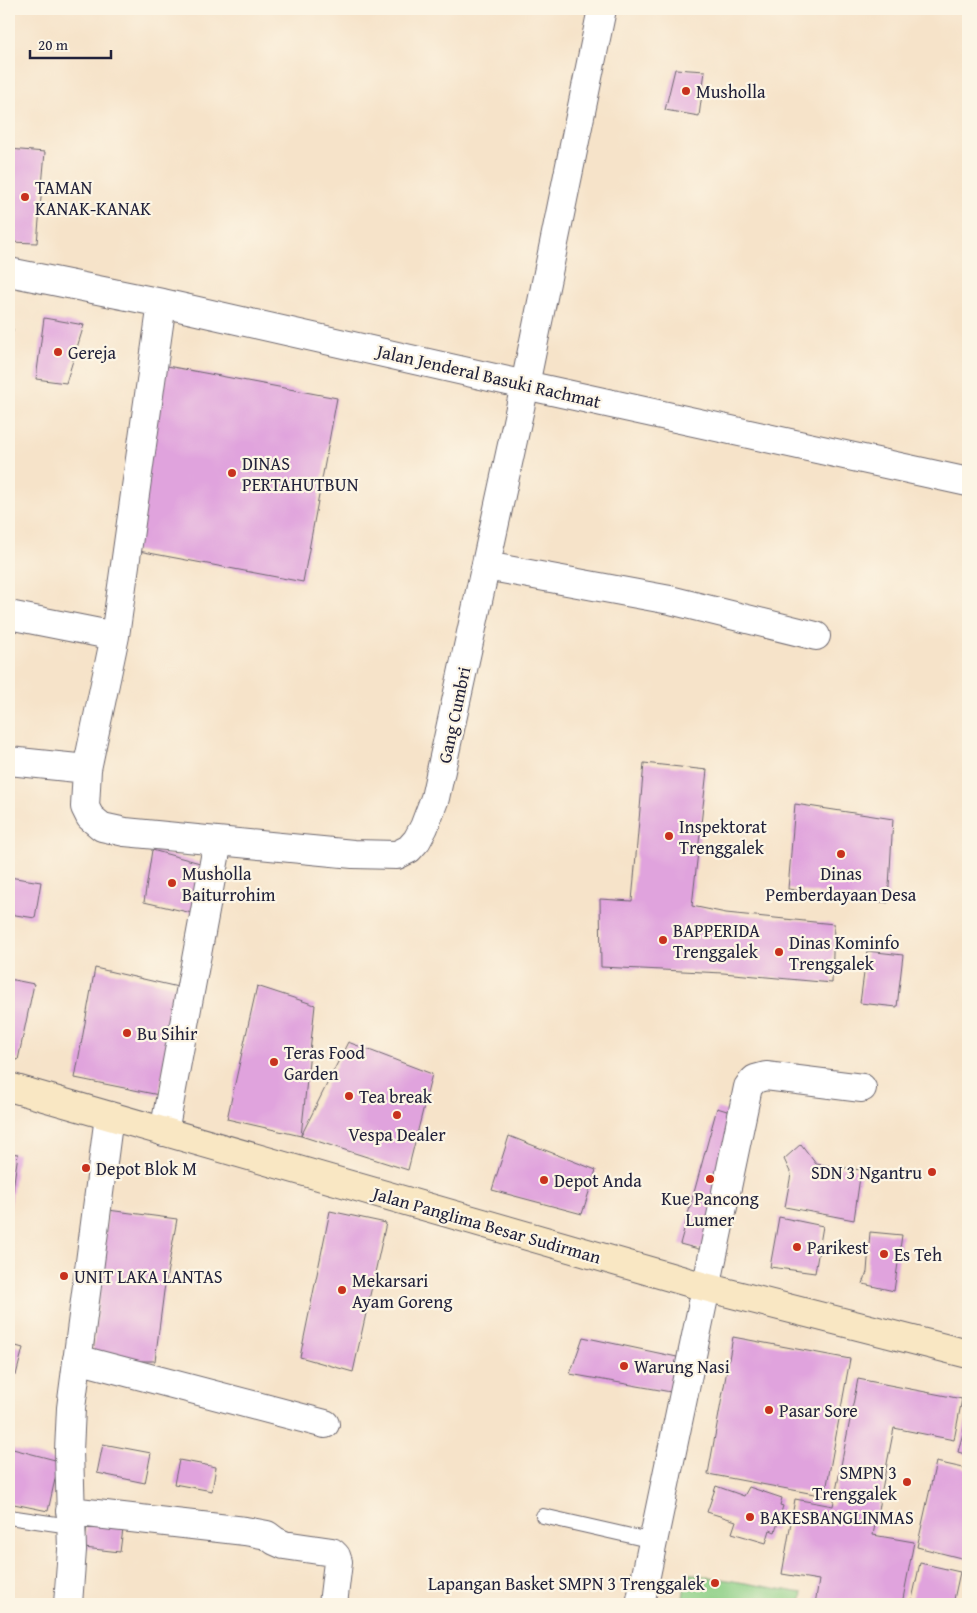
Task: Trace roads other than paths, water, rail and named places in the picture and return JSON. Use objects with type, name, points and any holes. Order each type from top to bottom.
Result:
[{"type":"main road","name":"Jalan Panglima Besar Sudirman","points":[[9,1087],[705,1287],[968,1354]]},
{"type":"street","name":"Gang Cumbri","points":[[162,302],[114,636],[87,769],[86,807],[90,817],[102,826],[125,832],[387,856],[397,855],[409,849],[417,840],[435,798],[525,385],[602,9]]},
{"type":"street","name":"Jalan Jenderal Basuki Rachmat","points":[[9,272],[162,302],[525,385],[968,482]]},
{"type":"street","points":[[486,566],[670,600],[816,636]]},
{"type":"street","points":[[9,615],[114,636]]},
{"type":"street","points":[[9,761],[87,769]]},
{"type":"street","points":[[164,1132],[218,841]]},
{"type":"street","points":[[640,1604],[748,1087],[755,1079],[766,1076],[862,1088]]},
{"type":"street","points":[[68,1604],[72,1550],[69,1451],[70,1408],[109,1116]]},
{"type":"street","points":[[77,1360],[325,1424]]},
{"type":"street","points":[[70,1518],[245,1531],[267,1535],[284,1545],[332,1552],[338,1562],[333,1604]]},
{"type":"lane","points":[[9,1516],[70,1518]]},
{"type":"lane","points":[[543,1516],[653,1541]]},
{"type":"place","name":"Musholla","points":[[686,91]]},
{"type":"place","name":"TAMAN KANAK-KANAK","points":[[25,197]]},
{"type":"place","name":"Gereja","points":[[58,352]]},
{"type":"place","name":"DINAS PERTAHUTBUN","points":[[232,473]]},
{"type":"place","name":"Inspektorat Trenggalek","points":[[669,836]]},
{"type":"place","name":"Dinas Pemberdayaan Desa","points":[[841,854]]},
{"type":"place","name":"Musholla Baiturrohim","points":[[172,883]]},
{"type":"place","name":"BAPPERIDA Trenggalek","points":[[663,940]]},
{"type":"place","name":"Dinas Kominfo Trenggalek","points":[[779,952]]},
{"type":"place","name":"Bu Sihir","points":[[127,1033]]},
{"type":"place","name":"Teras Food Garden","points":[[274,1062]]},
{"type":"place","name":"Tea break","points":[[349,1096]]},
{"type":"place","name":"Vespa Dealer","points":[[397,1115]]},
{"type":"place","name":"Depot Blok M","points":[[86,1168]]},
{"type":"place","name":"SDN 3 Ngantru","points":[[932,1172]]},
{"type":"place","name":"Kue Pancong Lumer","points":[[710,1179]]},
{"type":"place","name":"Depot Anda","points":[[544,1180]]},
{"type":"place","name":"Parikest","points":[[797,1247]]},
{"type":"place","name":"Es Teh","points":[[884,1254]]},
{"type":"place","name":"UNIT LAKA LANTAS","points":[[64,1276]]},
{"type":"place","name":"Mekarsari Ayam Goreng","points":[[342,1290]]},
{"type":"place","name":"Warung Nasi","points":[[624,1366]]},
{"type":"place","name":"Pasar Sore","points":[[769,1410]]},
{"type":"place","name":"SMPN 3 Trenggalek","points":[[907,1482]]},
{"type":"place","name":"BAKESBANGLINMAS","points":[[750,1517]]},
{"type":"place","name":"Lapangan Basket SMPN 3 Trenggalek","points":[[715,1583]]}]
